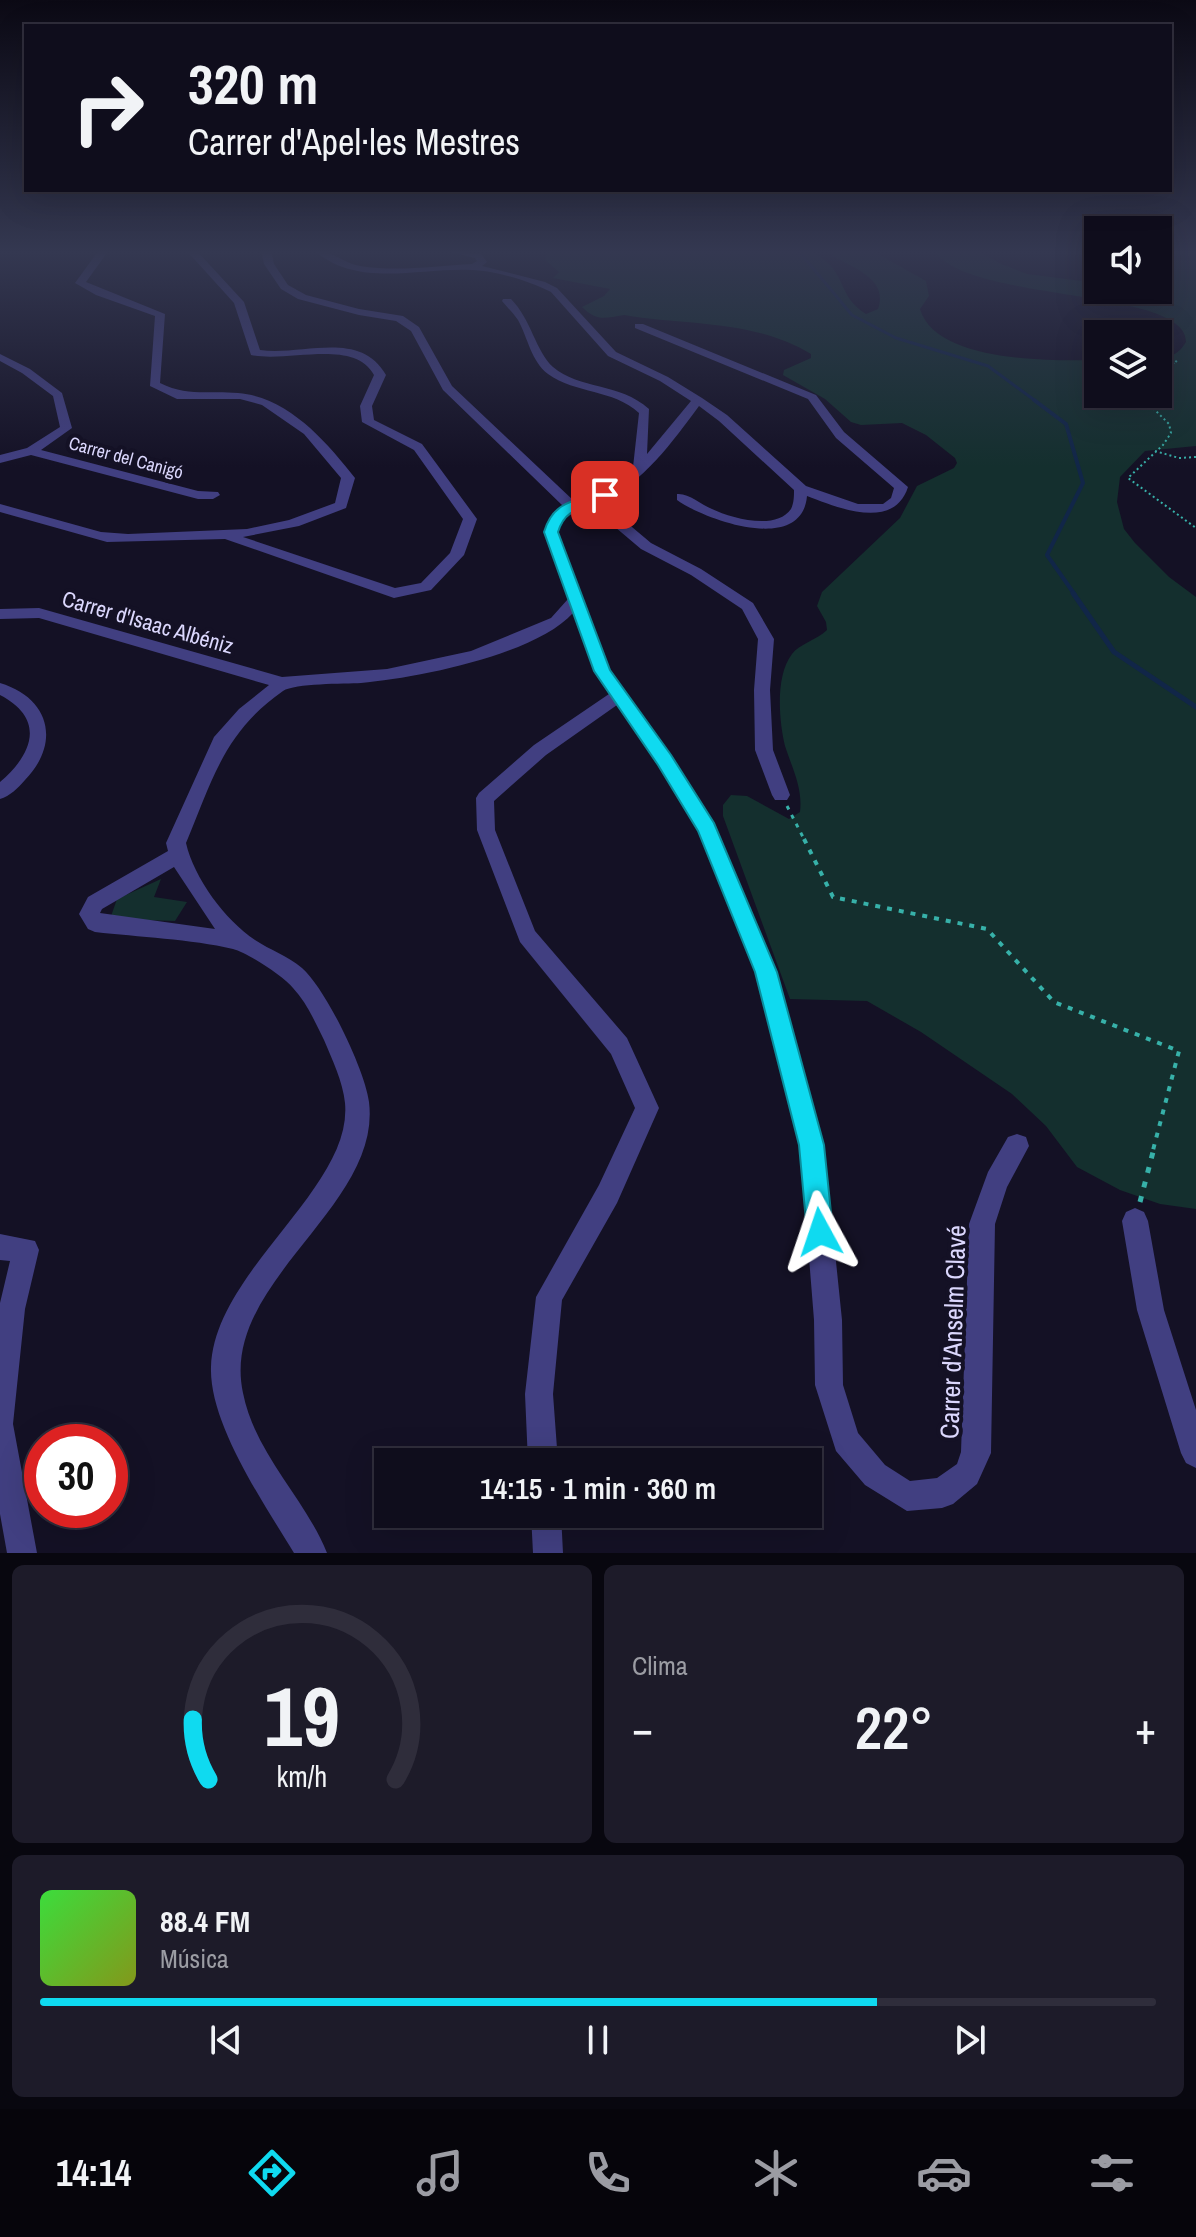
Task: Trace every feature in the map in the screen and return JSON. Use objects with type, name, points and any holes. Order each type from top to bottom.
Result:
[{"type":"street","points":[[0,508],[58,521],[96,536],[229,537],[315,517],[341,505],[348,478],[308,431],[266,403],[240,396],[177,396],[154,384],[159,322]]},
{"type":"street","points":[[229,537],[394,593],[426,587],[457,555],[470,519],[418,447],[368,422],[366,406],[380,375],[378,365],[369,357],[343,351],[281,356],[255,353],[245,322]]},
{"type":"street","points":[[406,322],[415,329],[447,388],[581,503],[646,546],[696,572],[748,606],[766,639],[762,690],[764,750],[781,795]]},
{"type":"street","points":[[525,322],[549,369],[625,396],[645,412],[647,417],[639,469]]},
{"type":"street","points":[[583,322],[612,354],[664,379],[723,418],[801,489],[841,505],[879,508],[893,505],[900,496],[901,487],[840,435],[812,397],[639,326]]},
{"type":"street","points":[[0,357],[26,371],[58,395],[66,428],[31,451],[0,459]]},
{"type":"street","points":[[581,503],[605,495],[639,469],[657,453],[698,400]]},
{"type":"street","name":"Carrer del Canigó","points":[[31,451],[198,495],[213,495]]},
{"type":"street","points":[[682,497],[699,510],[712,515],[778,524],[800,510],[801,489]]},
{"type":"street","name":"Carrer d'Anselm Clavé","points":[[581,503],[556,517],[551,532],[602,671],[665,760],[707,829],[766,972],[812,1145],[828,1320],[829,1385],[846,1441],[875,1475],[907,1496],[942,1493],[967,1474],[976,1453],[982,1224],[997,1181],[1017,1146]]},
{"type":"street","points":[[312,1553],[260,1468],[235,1418],[227,1378],[227,1347],[263,1281],[340,1172],[357,1123],[357,1101],[330,1032],[303,983],[277,961],[241,941],[186,873],[177,856],[176,843],[220,742],[245,713],[282,683],[387,675],[474,656],[556,622],[577,599]]},
{"type":"street","name":"Carrer d'Isaac Albéniz","points":[[0,614],[39,613],[282,683]]},
{"type":"street","points":[[0,689],[25,702],[35,722],[38,738],[38,747],[27,767],[0,792]]},
{"type":"street","points":[[542,1448],[539,1394],[549,1297],[608,1194],[647,1108],[619,1046],[527,936],[486,830],[485,798],[540,750],[619,695]]},
{"type":"street","points":[[177,856],[95,903],[89,914],[95,923],[241,941]]},
{"type":"street","points":[[1135,1221],[1138,1262],[1147,1301],[1196,1453]]},
{"type":"street","points":[[0,1247],[26,1250],[12,1309],[0,1425],[22,1553]]},
{"type":"street","points":[[547,1528],[548,1553]]},
{"type":"path","points":[[1153,408],[1169,424],[1171,433],[1166,444],[1140,463],[1128,478],[1196,528]]},
{"type":"path","points":[[1155,451],[1179,458],[1196,457]]},
{"type":"path","points":[[781,795],[833,897],[987,929],[1054,1002],[1179,1051],[1135,1221]]},
{"type":"green space","points":[[688,322],[927,322],[948,340],[971,349],[1026,359],[1084,360],[1084,408],[1172,408],[1172,355],[1186,342],[1174,322],[1196,322],[1196,446],[1145,451],[1120,477],[1117,502],[1124,529],[1135,543],[1169,577],[1196,597],[1196,1209],[1160,1204],[1120,1190],[1077,1167],[1046,1126],[1012,1094],[921,1032],[867,1001],[790,999],[723,816],[723,805],[731,795],[747,796],[789,819],[800,812],[798,786],[781,724],[781,686],[787,663],[795,651],[827,630],[817,606],[822,592],[900,518],[917,486],[954,468],[957,463],[926,435],[902,423],[861,425],[851,422],[825,399],[783,375],[784,370],[811,358],[811,354],[789,343],[743,329]]},
{"type":"green space","points":[[161,879],[154,897],[187,902],[175,921],[110,919],[117,899]]},
{"type":"waterway","points":[[866,322],[896,338],[988,366],[1037,402]]},
{"type":"waterway","points":[[1034,400],[1066,424],[1083,483],[1047,555],[1075,595]]},
{"type":"waterway","points":[[1073,593],[1114,652],[1196,707]]},
{"type":"route","points":[[605,495],[571,506],[556,517],[551,532],[602,671],[665,760],[707,829],[766,972],[812,1145],[820,1232]]}]
